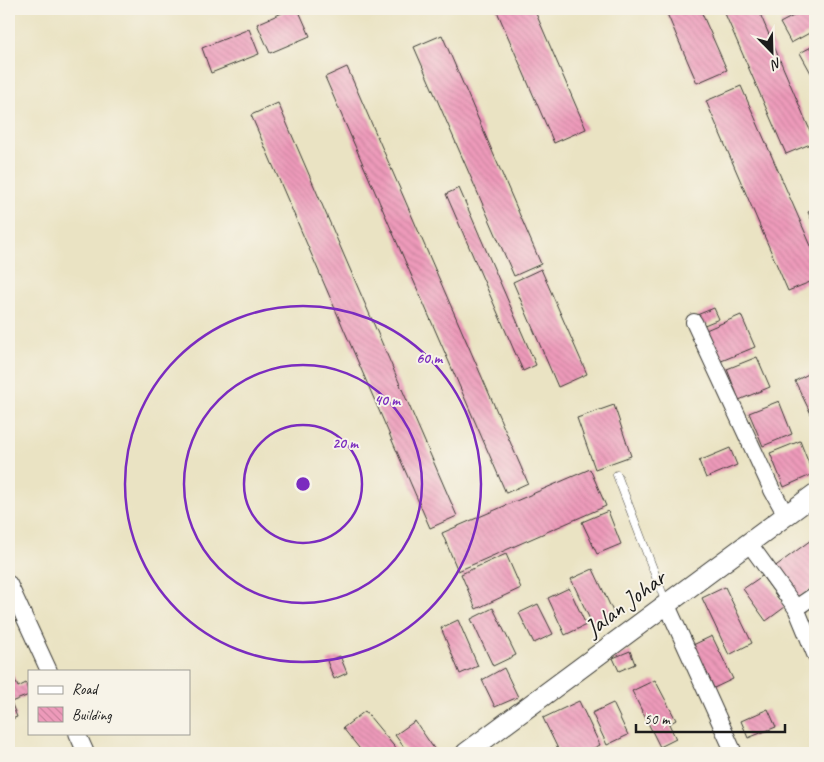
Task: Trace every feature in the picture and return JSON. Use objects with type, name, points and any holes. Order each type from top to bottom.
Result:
[{"type":"street","points":[[694,322],[772,490],[786,515]]},
{"type":"street","name":"Jalan Johar","points":[[466,753],[815,494]]},
{"type":"street","points":[[748,542],[796,608],[815,654]]},
{"type":"street","points":[[9,584],[49,670]]},
{"type":"street","points":[[796,608],[815,595]]},
{"type":"street","points":[[666,603],[734,753]]},
{"type":"street","points":[[77,734],[86,753]]},
{"type":"lane","points":[[617,475],[666,603]]},
{"type":"building","points":[[291,9],[298,9],[310,36],[270,53],[257,24]]},
{"type":"building","points":[[496,9],[534,9],[586,129],[554,143]]},
{"type":"building","points":[[665,9],[700,9],[727,70],[697,83]]},
{"type":"building","points":[[723,9],[758,9],[815,142],[786,154]]},
{"type":"building","points":[[807,9],[815,9],[815,30],[791,43],[780,23]]},
{"type":"building","points":[[249,29],[259,54],[211,73],[202,48]]},
{"type":"building","points":[[442,35],[541,264],[514,276],[414,47]]},
{"type":"building","points":[[815,45],[815,71],[811,73],[800,53]]},
{"type":"building","points":[[347,67],[528,483],[506,493],[325,77]]},
{"type":"building","points":[[741,86],[815,255],[815,280],[788,291],[706,101]]},
{"type":"building","points":[[278,103],[457,516],[430,528],[251,115]]},
{"type":"building","points":[[459,188],[536,365],[523,371],[446,194]]},
{"type":"building","points":[[815,209],[815,227],[808,212]]},
{"type":"building","points":[[541,269],[587,374],[558,387],[513,282]]},
{"type":"building","points":[[714,308],[719,319],[702,326],[697,315]]},
{"type":"building","points":[[741,315],[755,347],[719,362],[706,330]]},
{"type":"building","points":[[757,357],[770,387],[739,400],[727,369]]},
{"type":"building","points":[[814,371],[815,412],[811,414],[795,381]]},
{"type":"building","points":[[779,401],[792,434],[763,446],[749,413]]},
{"type":"building","points":[[614,405],[631,456],[595,469],[577,418]]},
{"type":"building","points":[[800,441],[813,474],[784,487],[770,453]]},
{"type":"building","points":[[730,448],[737,465],[706,478],[699,461]]},
{"type":"building","points":[[590,469],[606,506],[458,571],[442,533]]},
{"type":"building","points":[[608,511],[621,544],[597,554],[582,522]]},
{"type":"building","points":[[815,537],[815,586],[796,599],[773,568]]},
{"type":"building","points":[[506,554],[521,588],[476,609],[461,574]]},
{"type":"building","points":[[593,569],[616,618],[594,628],[571,579]]},
{"type":"building","points":[[762,576],[785,607],[766,621],[743,589]]},
{"type":"building","points":[[725,587],[752,643],[729,655],[702,598]]},
{"type":"building","points":[[569,588],[586,625],[565,635],[548,598]]},
{"type":"building","points":[[538,604],[553,634],[534,643],[519,613]]},
{"type":"building","points":[[493,608],[516,655],[493,666],[471,619]]},
{"type":"building","points":[[458,620],[478,666],[460,674],[441,628]]},
{"type":"building","points":[[712,636],[733,679],[714,688],[693,645]]},
{"type":"building","points":[[630,651],[635,664],[619,671],[613,658]]},
{"type":"building","points":[[340,656],[347,673],[334,679],[327,661]]},
{"type":"building","points":[[504,668],[518,697],[495,707],[482,680]]},
{"type":"building","points":[[11,670],[18,687],[26,683],[28,695],[11,702],[17,717],[9,720],[9,671]]},
{"type":"building","points":[[655,680],[676,720],[669,724],[676,739],[660,747],[632,691]]},
{"type":"building","points":[[579,701],[600,745],[584,753],[560,753],[543,718]]},
{"type":"building","points":[[613,703],[628,735],[607,745],[592,713]]},
{"type":"building","points":[[768,709],[776,727],[748,738],[741,721]]},
{"type":"building","points":[[365,711],[398,751],[395,753],[363,753],[343,728]]},
{"type":"building","points":[[415,721],[437,753],[408,753],[395,735]]}]
